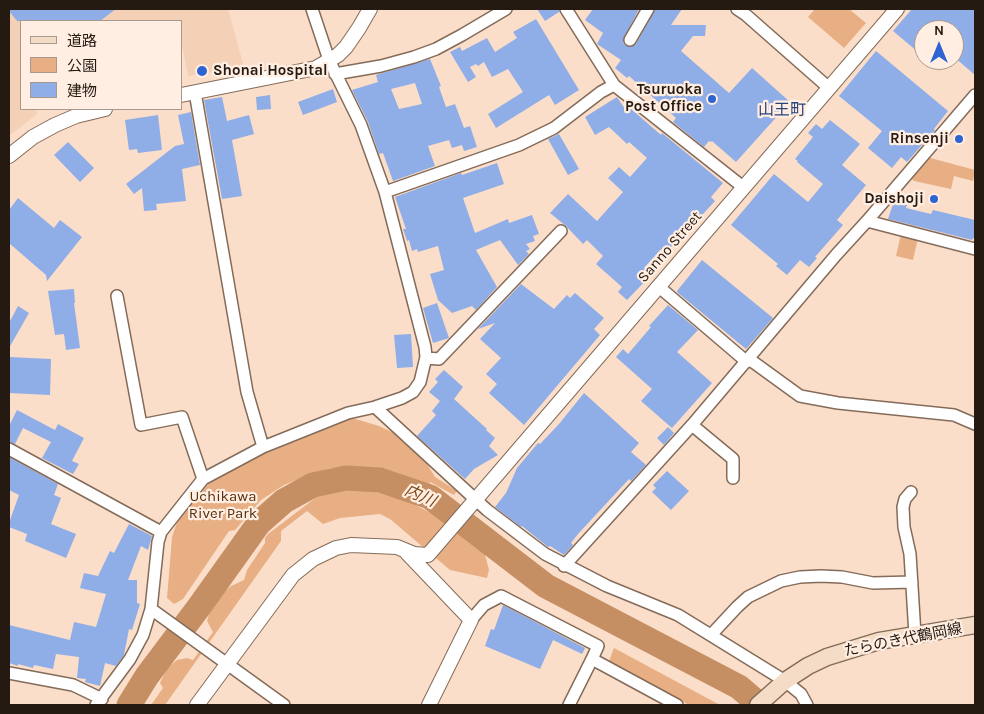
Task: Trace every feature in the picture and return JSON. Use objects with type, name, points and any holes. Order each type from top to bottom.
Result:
[{"type":"main road","name":"たらのき代鶴岡線","points":[[758,705],[780,685],[808,666],[842,651],[880,641],[975,625]]},
{"type":"street","points":[[9,673],[73,685],[99,702],[130,659],[143,635],[151,609],[158,542],[161,532],[203,479],[263,447],[348,413],[375,407],[414,392],[420,382],[426,358],[425,347],[385,192],[361,125],[329,60],[312,9]]},
{"type":"street","points":[[263,447],[247,392],[188,93],[316,68],[338,55],[346,47],[370,9]]},
{"type":"street","points":[[336,74],[381,66],[414,57],[462,35],[506,9]]},
{"type":"street","points":[[566,9],[614,85],[743,187]]},
{"type":"street","points":[[630,40],[648,9]]},
{"type":"street","name":"Sanno Street","points":[[428,555],[897,9]]},
{"type":"street","points":[[745,11],[829,88]]},
{"type":"street","points":[[385,192],[519,145],[554,128],[601,92],[614,85]]},
{"type":"street","points":[[564,566],[692,425],[812,282],[975,96]]},
{"type":"street","points":[[9,156],[54,125],[76,116],[101,110]]},
{"type":"street","points":[[867,221],[975,249]]},
{"type":"street","points":[[426,358],[438,359],[561,231]]},
{"type":"street","points":[[658,286],[748,360],[800,396],[838,403],[954,415],[975,424]]},
{"type":"street","points":[[117,296],[141,426],[182,417],[203,479]]},
{"type":"street","points":[[375,407],[472,503],[526,541],[564,566],[678,615],[711,635],[780,685],[801,694],[807,705]]},
{"type":"street","points":[[692,425],[732,459],[733,478]]},
{"type":"street","points":[[9,449],[161,532]]},
{"type":"street","points":[[911,492],[903,507],[912,582],[915,635]]},
{"type":"street","points":[[198,705],[293,575],[313,559],[336,548],[350,545],[397,547],[414,554],[428,555],[427,564],[431,577]]},
{"type":"street","points":[[405,550],[472,620]]},
{"type":"street","points":[[711,635],[737,606],[748,597],[781,581],[800,577],[821,576],[842,577],[873,583],[912,582]]},
{"type":"street","points":[[429,705],[472,620],[484,605],[501,596],[598,646],[569,705]]},
{"type":"street","points":[[151,609],[284,705]]},
{"type":"street","points":[[592,659],[677,705]]},
{"type":"shaded area","name":"Shonai Hospital","points":[[9,9],[228,9],[244,67],[188,76],[182,44],[182,20],[20,20],[20,110],[36,110],[37,114],[9,136]]},
{"type":"green space","points":[[815,9],[849,9],[866,23],[844,48],[808,17]]},
{"type":"green space","points":[[927,157],[975,170],[973,181],[954,176],[951,189],[914,181],[910,177]]},
{"type":"green space","points":[[901,234],[918,238],[913,260],[896,256]]},
{"type":"green space","name":"Uchikawa River Park","points":[[349,417],[379,426],[398,435],[427,464],[435,477],[457,491],[454,495],[430,482],[429,485],[395,472],[371,468],[332,468],[311,474],[284,485],[261,500],[235,530],[229,531],[183,599],[174,604],[167,598],[172,537],[180,514],[200,491],[224,472],[255,454]]},
{"type":"green space","points":[[348,490],[389,494],[435,515],[484,551],[489,570],[487,578],[450,570],[390,519],[380,514],[340,518],[323,524],[307,511],[281,531],[281,541],[165,705],[151,705],[163,688],[160,683],[167,668],[177,660],[187,658],[193,660],[213,632],[207,621],[209,614],[224,592],[231,586],[244,580],[247,570],[265,543],[265,538],[268,534],[318,496]]},
{"type":"green space","points":[[614,648],[720,705],[689,705],[609,661]]},
{"type":"building","points":[[9,9],[116,9],[101,20],[17,21]]},
{"type":"building","points":[[537,9],[559,9],[559,12],[545,21]]},
{"type":"building","points":[[593,9],[639,9],[623,40],[624,44],[630,47],[636,44],[655,9],[682,9],[671,25],[706,25],[705,36],[693,36],[681,51],[729,93],[752,68],[790,102],[736,162],[712,141],[709,141],[704,147],[673,122],[676,118],[629,76],[627,78],[615,68],[621,60],[597,44],[603,33],[585,20]]},
{"type":"building","points":[[912,9],[975,9],[975,75],[964,66],[964,20],[914,20],[914,49],[893,31]]},
{"type":"building","points":[[536,19],[579,90],[555,105],[549,95],[496,128],[488,114],[523,92],[508,69],[492,77],[484,62],[478,66],[476,64],[470,67],[476,77],[468,82],[450,52],[460,47],[462,51],[487,38],[495,52],[517,38],[513,32]]},
{"type":"building","points":[[876,51],[948,111],[935,130],[907,162],[901,157],[892,168],[868,148],[882,131],[839,96]]},
{"type":"building","points":[[430,59],[441,86],[439,87],[446,107],[455,104],[464,128],[470,126],[477,147],[464,151],[462,145],[452,148],[449,140],[428,146],[435,166],[393,181],[383,153],[379,154],[368,122],[352,90],[378,82],[376,75]],"holes":[[[415,83],[422,104],[399,109],[391,89]]]},
{"type":"building","points":[[333,89],[337,102],[303,115],[298,102]]},
{"type":"building","points":[[270,95],[271,109],[257,110],[256,97]]},
{"type":"building","points":[[222,97],[227,121],[249,115],[254,134],[232,140],[242,196],[222,199],[204,100]]},
{"type":"building","points":[[617,97],[627,112],[630,108],[661,135],[662,133],[723,183],[711,197],[715,201],[682,237],[665,253],[661,249],[644,268],[652,274],[627,300],[618,292],[622,287],[596,264],[603,256],[587,240],[583,244],[550,213],[568,194],[597,221],[623,192],[608,178],[619,167],[630,177],[647,158],[629,142],[627,144],[609,127],[595,135],[585,117]]},
{"type":"building","points":[[191,112],[200,165],[182,169],[186,201],[156,204],[157,210],[144,211],[142,188],[134,194],[126,184],[175,146],[184,144],[178,115]]},
{"type":"building","points":[[158,115],[162,150],[138,153],[137,149],[129,150],[125,120]]},
{"type":"building","points":[[830,120],[860,144],[842,165],[866,185],[837,220],[843,225],[815,257],[817,258],[809,267],[800,260],[787,275],[776,266],[778,264],[731,225],[774,174],[808,202],[823,184],[795,159],[813,137],[808,133],[816,124],[822,129]]},
{"type":"building","points":[[559,134],[579,169],[568,175],[548,139]]},
{"type":"building","points":[[68,142],[94,168],[80,182],[54,155]]},
{"type":"building","points":[[497,163],[504,184],[463,198],[475,233],[508,219],[509,223],[532,215],[539,234],[533,236],[535,241],[526,244],[530,249],[526,251],[529,254],[518,265],[500,240],[476,250],[497,287],[476,310],[472,306],[452,313],[438,300],[430,274],[444,270],[438,246],[418,252],[417,249],[412,251],[403,229],[406,229],[395,197],[461,173],[462,175]]},
{"type":"building","points":[[18,198],[54,228],[60,220],[82,237],[47,281],[46,275],[9,243],[9,210]]},
{"type":"building","points":[[894,201],[907,205],[906,208],[931,214],[933,210],[975,220],[975,238],[972,240],[888,219]]},
{"type":"building","points":[[702,260],[773,318],[746,349],[677,291]]},
{"type":"building","points":[[521,284],[554,309],[567,295],[570,298],[575,293],[604,318],[594,329],[600,335],[524,425],[489,393],[497,384],[486,374],[501,358],[480,339],[495,323],[478,329]]},
{"type":"building","points":[[74,289],[80,348],[66,350],[64,334],[55,335],[48,291]]},
{"type":"building","points":[[437,303],[449,338],[433,343],[423,308]]},
{"type":"building","points":[[668,305],[698,330],[677,352],[712,383],[672,428],[641,401],[652,389],[616,357],[623,349],[628,354]]},
{"type":"building","points":[[18,306],[29,313],[9,348],[9,323]]},
{"type":"building","points":[[411,334],[413,367],[397,368],[394,335]]},
{"type":"building","points":[[9,357],[51,359],[50,395],[9,393]]},
{"type":"building","points":[[444,370],[463,387],[454,399],[495,438],[489,446],[498,455],[474,469],[465,479],[417,436],[436,415],[432,411],[440,401],[429,392],[438,382],[435,379]]},
{"type":"building","points":[[584,393],[639,443],[631,452],[646,465],[631,481],[629,479],[578,534],[571,543],[573,545],[564,555],[550,546],[548,547],[495,507],[506,493],[517,468],[538,443],[540,444],[559,424]]},
{"type":"building","points":[[17,410],[55,430],[58,424],[84,438],[72,461],[79,464],[73,474],[42,458],[51,442],[23,428],[15,444],[9,442],[9,426]]},
{"type":"building","points":[[668,427],[674,433],[664,445],[657,438]]},
{"type":"building","points":[[9,457],[58,484],[54,495],[61,498],[51,524],[76,534],[66,558],[25,541],[27,534],[9,527],[19,495],[9,490]]},
{"type":"building","points":[[667,471],[689,491],[671,510],[652,492],[656,488],[653,485]]},
{"type":"building","points":[[129,524],[152,536],[148,550],[141,546],[128,580],[137,580],[137,603],[140,604],[132,630],[129,629],[124,655],[116,666],[105,663],[100,686],[85,682],[86,679],[77,678],[79,657],[56,654],[53,669],[34,665],[33,668],[18,664],[18,666],[9,663],[9,625],[70,640],[74,622],[96,627],[106,594],[80,588],[84,573],[98,576],[110,551],[114,553]]},
{"type":"building","points":[[503,605],[585,648],[582,654],[553,640],[540,669],[485,646],[491,629],[494,630]]},
{"type":"waterway","name":"内川","points":[[129,705],[147,676],[259,523],[284,501],[313,485],[346,478],[380,480],[430,497],[546,586],[739,687],[760,705]]},
{"type":"place","name":"Shonai Hospital","points":[[202,71]]},
{"type":"place","name":"Tsuruoka Post Office","points":[[712,99]]},
{"type":"place","name":"Rinsenji","points":[[959,139]]},
{"type":"place","name":"Daishoji","points":[[934,199]]},
{"type":"district","name":"山王町","points":[[782,110]]}]
